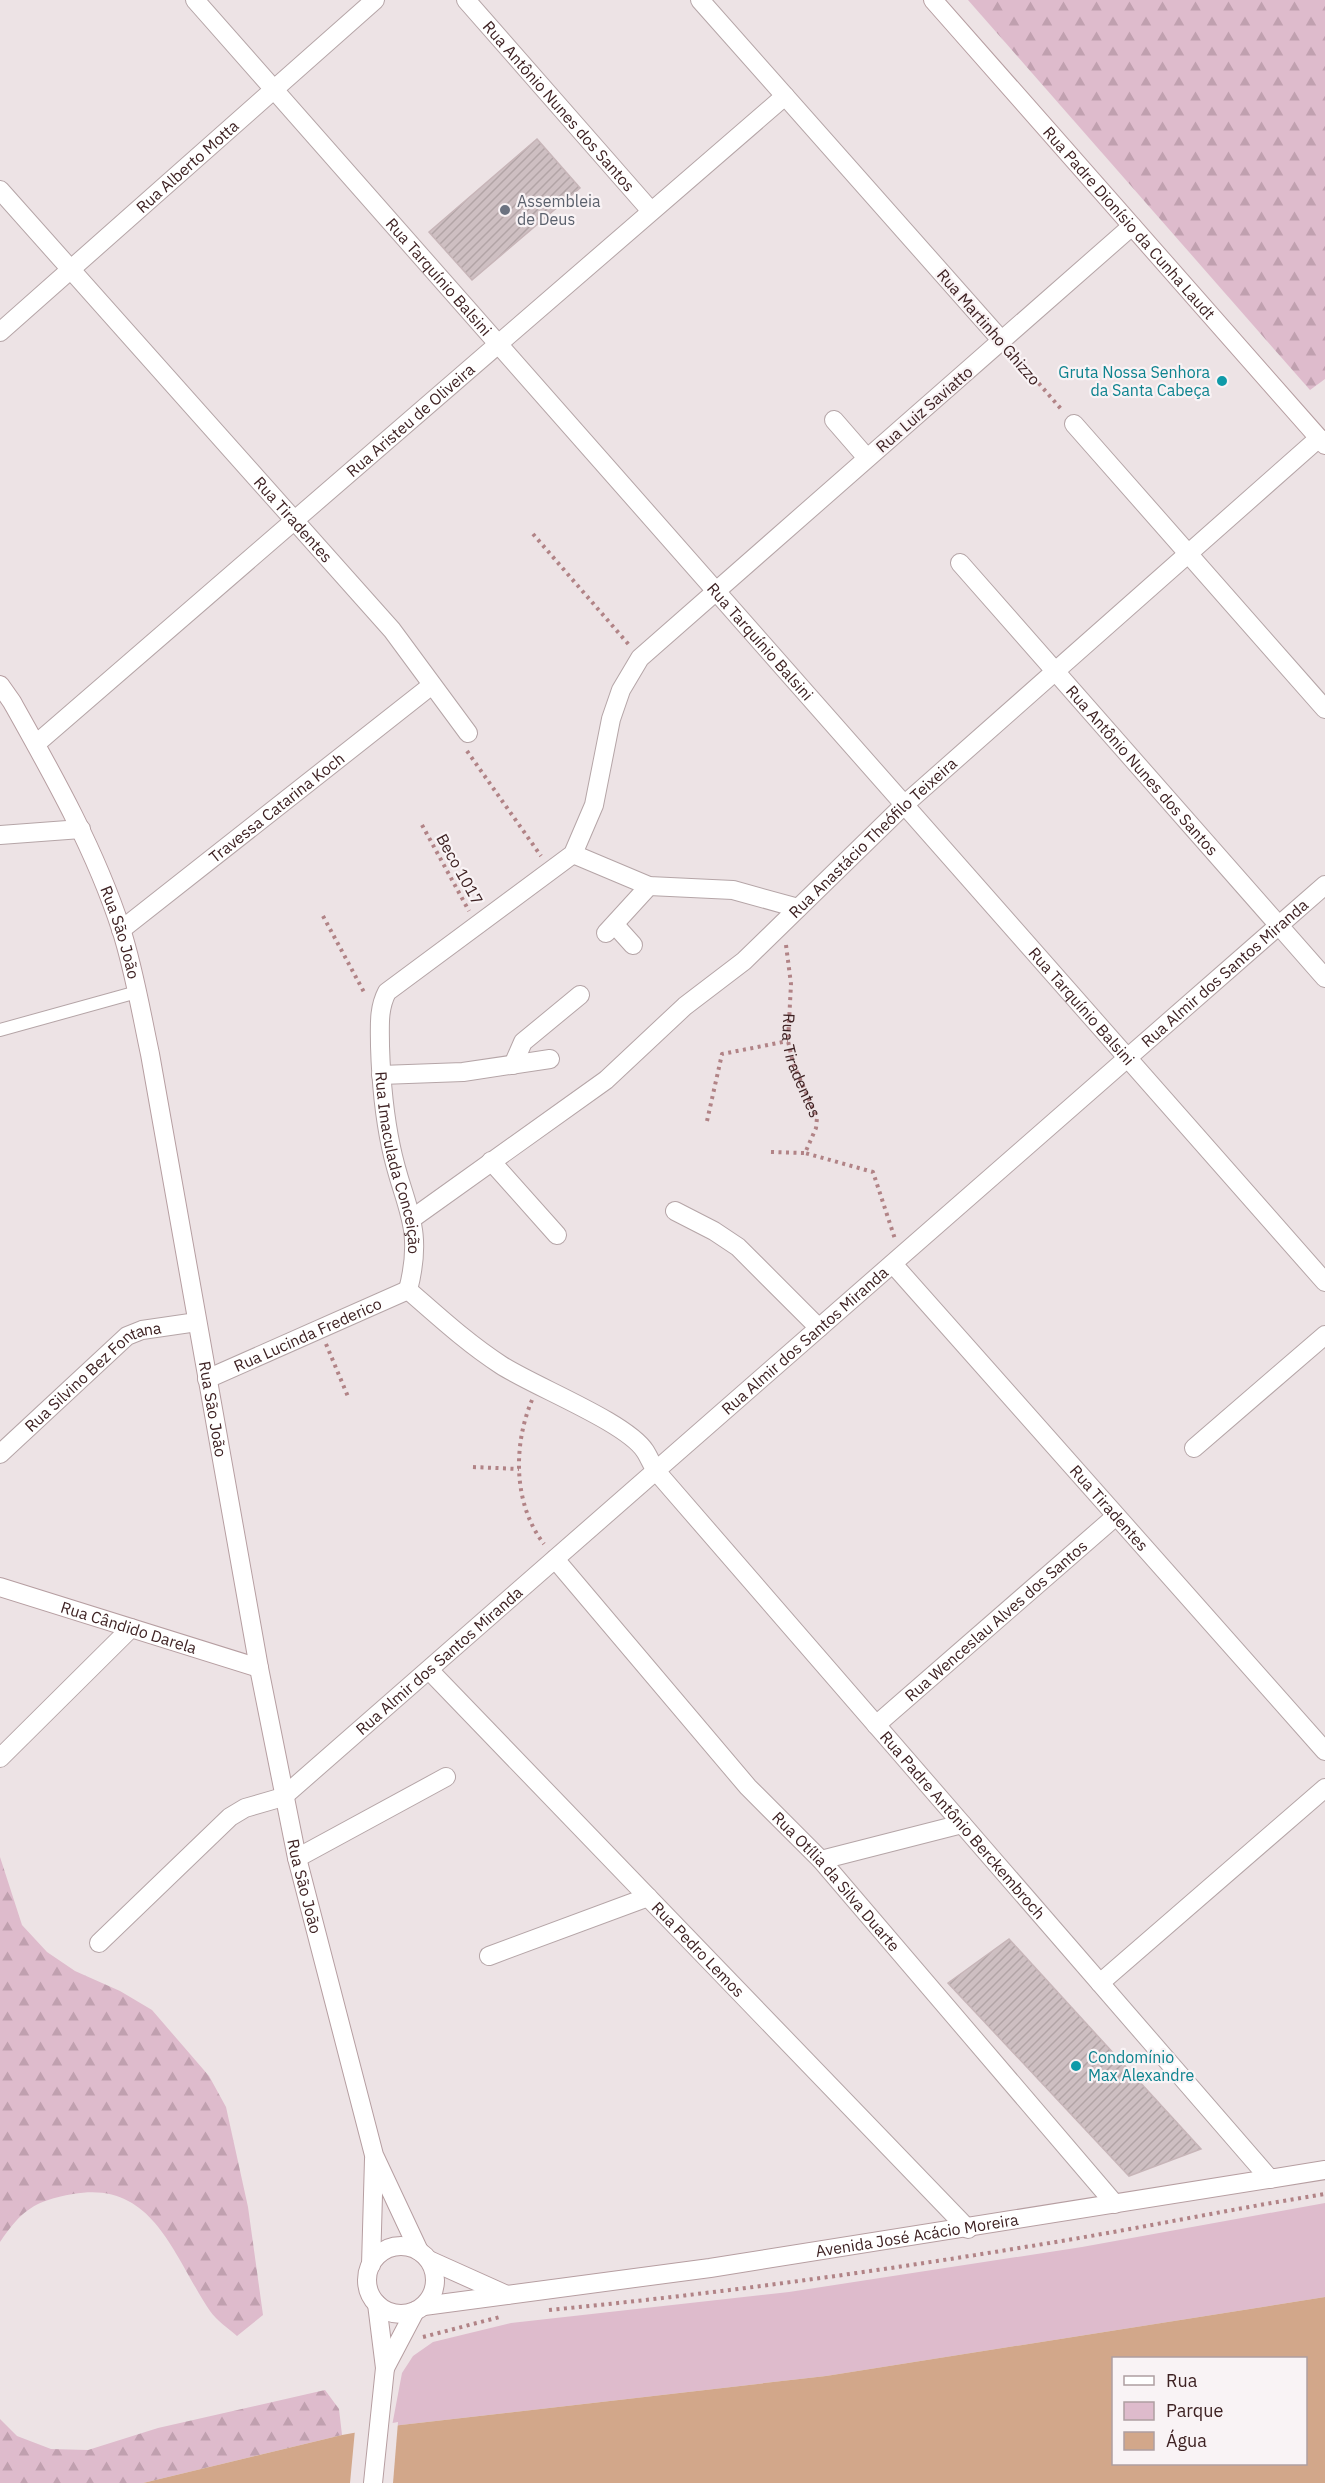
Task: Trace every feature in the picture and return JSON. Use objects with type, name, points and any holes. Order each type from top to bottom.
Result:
[{"type":"street","name":"Rua Tarquínio Balsini","points":[[195,0],[1325,1282]]},
{"type":"street","name":"Rua Alberto Motta","points":[[0,332],[375,0]]},
{"type":"street","name":"Rua Antônio Nunes dos Santos","points":[[466,0],[651,212]]},
{"type":"street","name":"Rua Martinho Ghizzo","points":[[700,0],[1002,341]]},
{"type":"street","name":"Rua Padre Dionísio da Cunha Laudt","points":[[933,0],[1322,441]]},
{"type":"street","name":"Rua Aristeu de Oliveira","points":[[36,744],[785,96]]},
{"type":"street","name":"Rua Tiradentes","points":[[0,190],[392,630],[468,733]]},
{"type":"street","name":"Rua Luiz Saviatto","points":[[573,854],[594,805],[611,719],[621,690],[640,658],[1132,226]]},
{"type":"street","points":[[834,420],[867,458]]},
{"type":"street","points":[[1074,424],[1325,709]]},
{"type":"street","name":"Rua Anastácio Theófilo Teixeira","points":[[412,1218],[606,1080],[685,1006],[744,961],[904,805],[1188,554],[1322,441]]},
{"type":"street","name":"Rua Antônio Nunes dos Santos","points":[[960,563],[1325,978]]},
{"type":"street","name":"Rua São João","points":[[0,685],[36,744],[81,829],[121,930],[137,992],[283,1797],[374,2155],[424,2255]]},
{"type":"street","name":"Travessa Catarina Koch","points":[[121,930],[432,685]]},
{"type":"street","points":[[0,835],[81,829]]},
{"type":"street","points":[[382,1001],[392,986],[573,854],[649,886],[733,890],[798,908]]},
{"type":"street","name":"Rua Almir dos Santos Miranda","points":[[283,1797],[1325,885]]},
{"type":"street","points":[[633,945],[611,929],[649,886]]},
{"type":"street","points":[[513,1065],[523,1042],[580,995]]},
{"type":"street","name":"Rua Imaculada Conceição","points":[[382,1001],[381,1075],[391,1146],[412,1218],[415,1264],[408,1290]]},
{"type":"street","points":[[381,1075],[463,1072],[550,1059]]},
{"type":"street","points":[[491,1161],[557,1235]]},
{"type":"street","points":[[675,1211],[714,1231],[738,1247],[819,1328]]},
{"type":"street","name":"Rua Tiradentes","points":[[897,1260],[1116,1516],[1325,1751]]},
{"type":"street","points":[[408,1290],[469,1342],[538,1387],[631,1437],[645,1450],[656,1471]]},
{"type":"street","name":"Rua Lucinda Frederico","points":[[207,1379],[408,1290]]},
{"type":"street","name":"Rua Silvino Bez Fontana","points":[[0,1454],[114,1344],[142,1330],[197,1322]]},
{"type":"street","points":[[1194,1448],[1325,1335]]},
{"type":"street","name":"Rua Padre Antônio Berckembroch","points":[[656,1471],[1269,2179]]},
{"type":"street","name":"Rua Wenceslau Alves dos Santos","points":[[876,1725],[1116,1516]]},
{"type":"street","name":"Rua Otília da Silva Duarte","points":[[555,1559],[748,1787],[821,1860],[1115,2204]]},
{"type":"street","name":"Rua Cândido Darela","points":[[0,1587],[258,1668]]},
{"type":"street","points":[[0,1758],[131,1628]]},
{"type":"street","name":"Rua Pedro Lemos","points":[[429,1670],[968,2229]]},
{"type":"street","points":[[297,1858],[446,1777]]},
{"type":"street","points":[[1100,1983],[1325,1788]]},
{"type":"street","points":[[99,1943],[230,1817],[245,1808],[283,1797]]},
{"type":"street","points":[[821,1860],[962,1824]]},
{"type":"street","points":[[489,1956],[648,1897]]},
{"type":"street","name":"Rua São João","points":[[371,2265],[374,2155]]},
{"type":"street","name":"Avenida José Acácio Moreira","points":[[420,2309],[968,2229],[1325,2169]]},
{"type":"street","points":[[373,2483],[381,2388],[385,2368],[377,2304],[367,2285],[371,2265],[377,2256],[397,2246],[424,2255],[509,2296]]},
{"type":"street","points":[[385,2368],[420,2309],[435,2289],[436,2279],[424,2255]]},
{"type":"street","points":[[377,2304],[395,2314],[420,2309]]},
{"type":"lane","points":[[0,1030],[137,992]]},
{"type":"path","name":"Rua Martinho Ghizzo","points":[[1002,341],[1074,424]]},
{"type":"path","points":[[533,534],[640,658]]},
{"type":"path","points":[[468,733],[464,747],[552,871]]},
{"type":"path","name":"Beco 1017","points":[[422,825],[477,925]]},
{"type":"path","points":[[323,915],[366,997],[382,1001]]},
{"type":"path","name":"Rua Tiradentes","points":[[782,923],[791,984],[788,1041],[793,1063],[817,1118],[816,1128],[805,1153]]},
{"type":"path","points":[[707,1121],[722,1054],[788,1041]]},
{"type":"path","points":[[771,1152],[805,1153],[873,1172],[897,1260]]},
{"type":"path","points":[[320,1329],[349,1399]]},
{"type":"path","points":[[538,1387],[527,1413],[519,1469],[524,1505],[530,1521],[555,1559]]},
{"type":"path","points":[[473,1467],[519,1469]]},
{"type":"path","points":[[544,2311],[788,2283],[917,2264],[1080,2238],[1325,2194]]},
{"type":"path","points":[[421,2339],[428,2334],[509,2314]]},
{"type":"green space","points":[[968,0],[1325,0],[1325,379],[1310,390]]},
{"type":"green space","points":[[0,1857],[22,1925],[47,1952],[75,1971],[120,1991],[152,2010],[209,2076],[226,2107],[248,2207],[263,2315],[237,2336],[210,2311],[158,2227],[142,2210],[124,2198],[101,2193],[73,2194],[48,2200],[22,2215],[0,2242]]},
{"type":"green space","points":[[1325,2203],[1325,2297],[826,2376],[392,2426],[402,2373],[413,2356],[433,2342],[511,2323],[789,2292],[1082,2247]]},
{"type":"green space","points":[[325,2390],[339,2409],[342,2435],[143,2483],[0,2483],[0,2419],[17,2436],[51,2449],[88,2450],[158,2428]]},
{"type":"water","points":[[1325,2297],[1325,2483],[143,2483],[342,2435],[392,2426],[826,2376]]},
{"type":"pier","points":[[398,2422],[393,2483],[350,2483],[355,2430]]},
{"type":"building","name":"Assembleia de Deus","points":[[537,139],[580,188],[472,280],[429,232]]},
{"type":"building","name":"Condomínio Max Alexandre","points":[[1009,1939],[1201,2149],[1129,2176],[948,1983]]},
{"type":"place","name":"Assembleia de Deus","points":[[505,210]]},
{"type":"place","name":"Gruta Nossa Senhora da Santa Cabeça","points":[[1222,381]]},
{"type":"place","name":"Condomínio Max Alexandre","points":[[1076,2066]]}]
